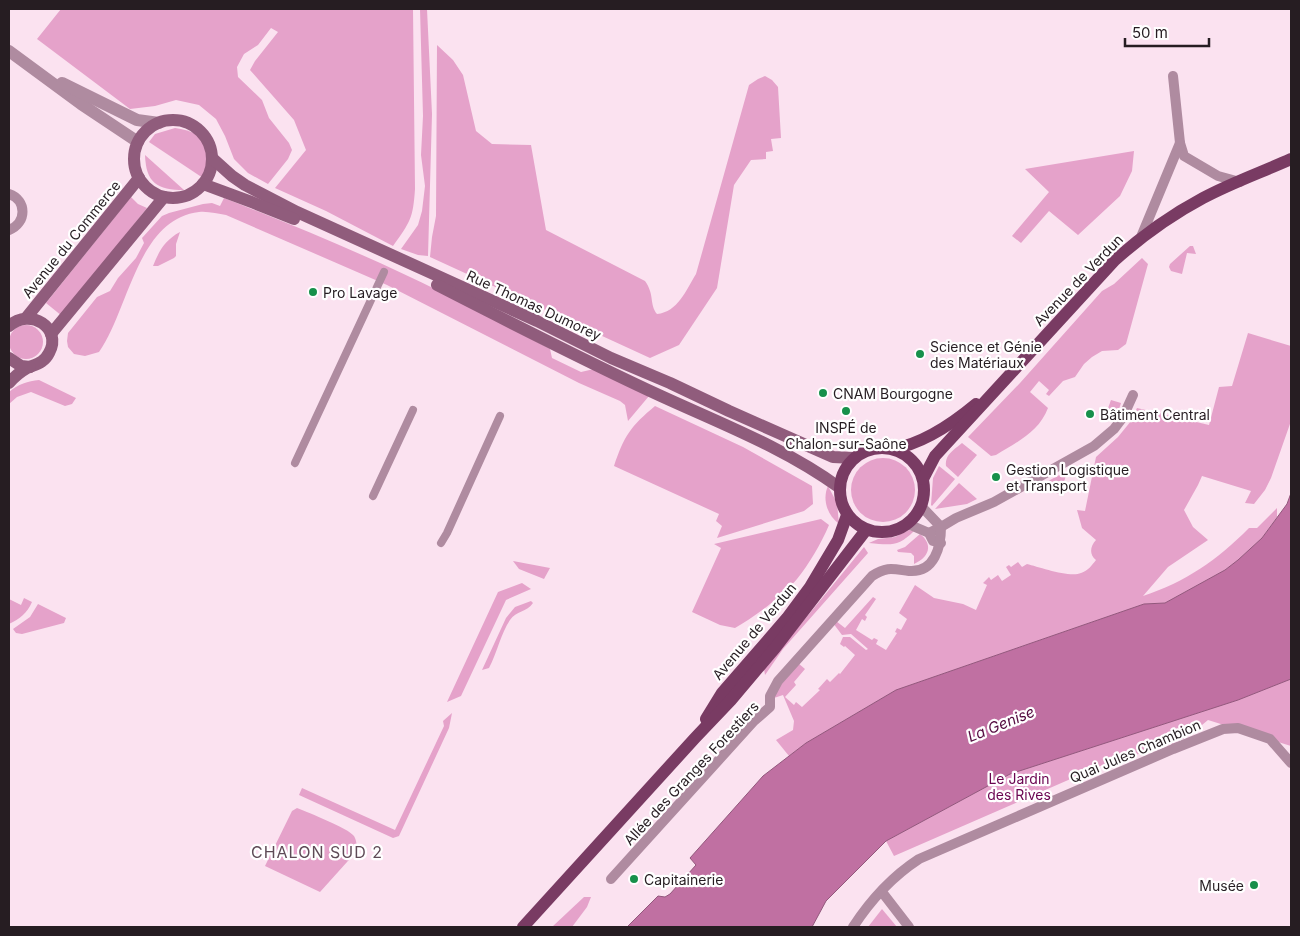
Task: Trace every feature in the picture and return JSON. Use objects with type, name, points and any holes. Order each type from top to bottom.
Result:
[{"type":"main road","points":[[171,120],[183,121],[195,126],[204,134],[210,145],[212,158],[210,172],[203,184],[185,196],[174,198],[154,193],[140,178],[135,167],[135,154],[138,142],[146,130],[159,123],[171,120]]},
{"type":"main road","name":"Rue Thomas Dumorey","points":[[212,158],[245,185],[297,212],[537,321],[611,358],[670,383],[729,412],[833,457],[854,458]]},
{"type":"main road","name":"Avenue de Verdun","points":[[923,479],[935,456],[1115,260],[1141,237],[1165,220],[1204,198],[1291,159]]},
{"type":"main road","name":"Avenue du Commerce","points":[[26,318],[140,178]]},
{"type":"main road","name":"Rue Thomas Dumorey","points":[[203,184],[302,223],[438,285],[530,333],[652,392],[762,441],[801,462],[840,488]]},
{"type":"main road","points":[[50,334],[164,197]]},
{"type":"main road","points":[[9,383],[16,375],[38,365],[48,356],[52,343],[50,334],[41,322],[34,318],[10,322]]},
{"type":"main road","points":[[9,358],[21,366],[30,367]]},
{"type":"main road","name":"Avenue de Verdun","points":[[892,449],[907,447],[939,430],[964,414],[1002,382]]},
{"type":"main road","points":[[872,449],[892,449],[903,453],[919,468],[925,493],[922,506],[908,524],[899,530],[877,533],[855,524],[847,515],[840,498],[840,488],[844,472],[854,458],[872,449]]},
{"type":"main road","name":"Avenue de Verdun","points":[[695,738],[722,693],[787,618],[810,587],[838,540],[847,515]]},
{"type":"main road","name":"Avenue de Verdun","points":[[523,927],[770,655],[866,530]]},
{"type":"street","points":[[9,51],[138,142]]},
{"type":"street","points":[[32,68],[137,120],[159,123]]},
{"type":"street","points":[[1173,76],[1180,143],[1184,156],[1218,176],[1240,182]]},
{"type":"street","points":[[1141,237],[1180,143]]},
{"type":"street","points":[[9,194],[20,201],[23,213],[18,224],[9,230]]},
{"type":"street","points":[[295,463],[384,272]]},
{"type":"street","points":[[929,533],[956,518],[994,502],[1094,446],[1114,429],[1123,417],[1133,395]]},
{"type":"street","points":[[373,496],[412,410]]},
{"type":"street","points":[[441,543],[500,416]]},
{"type":"street","points":[[908,524],[929,533],[933,540],[941,543],[941,527],[922,506]]},
{"type":"street","name":"Allée des Granges Forestiers","points":[[611,879],[754,721],[770,707],[770,696],[778,681],[872,576],[879,571],[892,568],[911,571],[920,570],[933,559],[941,543]]},
{"type":"street","name":"Quai Jules Chambion","points":[[854,927],[882,892],[906,868],[919,859],[1223,729],[1238,728],[1270,739],[1291,763]]},
{"type":"street","points":[[882,892],[909,927]]},
{"type":"green space","points":[[61,9],[413,9],[415,189],[410,220],[393,246],[326,211],[275,188],[306,150],[294,120],[250,70],[278,32],[271,28],[258,45],[244,54],[237,67],[238,77],[262,100],[269,118],[289,143],[292,150],[288,159],[268,184],[248,173],[234,159],[216,119],[199,105],[176,100],[155,106],[130,109],[37,39]]},
{"type":"green space","points":[[420,9],[427,9],[432,114],[428,256],[418,255],[401,249],[418,225],[425,186],[421,155],[423,116]]},
{"type":"green space","points":[[437,45],[453,60],[463,75],[476,131],[492,144],[531,145],[546,230],[645,281],[657,314],[676,305],[696,274],[749,85],[765,76],[778,87],[781,138],[771,139],[773,151],[766,152],[766,159],[751,160],[734,185],[717,288],[679,345],[650,358],[430,257],[436,216]]},
{"type":"green space","points":[[175,128],[195,134],[205,143],[207,158],[203,178],[149,142],[155,134]]},
{"type":"green space","points":[[1134,151],[1132,171],[1120,196],[1078,235],[1049,211],[1021,243],[1012,236],[1049,192],[1025,169]]},
{"type":"green space","points":[[145,155],[184,190],[175,190],[155,183],[148,172]]},
{"type":"green space","points":[[131,197],[138,204],[147,208],[62,316],[46,303]]},
{"type":"green space","points":[[224,198],[307,231],[389,267],[550,349],[552,358],[581,372],[594,369],[649,396],[628,421],[625,405],[620,401],[579,383],[387,285],[226,215],[206,212],[178,218],[161,231],[148,248],[137,269],[109,334],[99,352],[85,356],[74,354],[68,347],[68,333],[97,297],[110,291],[118,278],[136,258],[144,243],[142,238],[162,216],[203,204],[212,203],[220,206]]},
{"type":"green space","points":[[180,232],[176,244],[176,256],[158,266],[153,266],[163,246]]},
{"type":"green space","points":[[1190,246],[1193,246],[1196,254],[1187,253],[1182,274],[1171,271],[1170,264]]},
{"type":"green space","points":[[1142,258],[1148,264],[1126,344],[1118,350],[1102,351],[1092,357],[1084,364],[1075,377],[1063,381],[1049,396],[1046,394],[1049,390],[1039,381],[1030,392],[1048,408],[1044,416],[1027,436],[996,455],[991,456],[968,437],[1020,383],[1102,291],[1114,284]]},
{"type":"green space","points":[[26,325],[33,326],[38,330],[42,335],[42,349],[38,354],[33,358],[26,359],[19,358],[14,354],[10,349],[9,342],[10,335],[14,330],[19,326]]},
{"type":"green space","points":[[1248,333],[1291,346],[1291,421],[1271,478],[1265,490],[1254,504],[1245,503],[1251,491],[1202,476],[1184,510],[1193,527],[1208,540],[1168,567],[1143,596],[1173,584],[1200,569],[1249,528],[1257,528],[1277,508],[1277,517],[1262,538],[1225,570],[1165,603],[1144,604],[896,690],[806,743],[789,756],[776,740],[793,730],[794,721],[783,695],[774,698],[776,687],[798,663],[805,669],[794,682],[796,685],[785,697],[794,705],[796,702],[802,707],[820,690],[818,689],[827,679],[830,682],[840,674],[855,655],[840,644],[843,637],[850,637],[866,650],[868,649],[851,634],[842,635],[833,623],[836,621],[845,628],[873,597],[876,599],[865,615],[867,617],[865,621],[862,619],[856,630],[872,640],[874,638],[878,640],[876,644],[886,650],[897,633],[895,632],[897,628],[901,630],[907,619],[899,613],[915,585],[934,598],[963,604],[976,610],[987,585],[983,583],[989,577],[991,580],[998,575],[1002,581],[1011,575],[1006,567],[1009,565],[1011,567],[1018,562],[1022,567],[1027,564],[1054,572],[1070,574],[1086,571],[1096,560],[1092,556],[1091,550],[1096,540],[1082,528],[1077,510],[1085,511],[1096,457],[1118,437],[1131,421],[1137,408],[1209,425],[1219,387],[1232,386]]},
{"type":"green space","points":[[39,380],[76,398],[72,404],[65,406],[31,392],[17,397],[9,404],[9,392],[12,389],[23,383]]},
{"type":"green space","points":[[1111,400],[1121,403],[1120,406],[1113,418],[1103,422]]},
{"type":"green space","points":[[655,406],[743,447],[812,486],[813,504],[804,511],[717,538],[722,526],[716,521],[719,514],[614,466],[629,432]]},
{"type":"green space","points":[[962,443],[977,455],[958,477],[946,466],[946,462],[951,453]]},
{"type":"green space","points":[[883,458],[901,464],[909,472],[915,490],[909,508],[901,516],[883,522],[865,516],[857,508],[851,490],[857,472],[865,464]]},
{"type":"green space","points":[[939,466],[955,479],[932,506],[933,478]]},
{"type":"green space","points":[[1063,473],[1066,475],[1061,494],[1039,490],[1039,486]]},
{"type":"green space","points":[[959,483],[977,499],[967,504],[935,509]]},
{"type":"green space","points":[[828,486],[837,503],[839,524],[831,516],[827,507],[826,491]]},
{"type":"green space","points":[[821,519],[829,525],[806,567],[791,586],[759,612],[735,628],[720,625],[692,612],[721,548],[714,544]]},
{"type":"green space","points":[[909,530],[914,531],[903,540],[894,544],[869,543],[878,539],[895,537]]},
{"type":"green space","points":[[920,534],[927,542],[928,550],[924,558],[914,564],[914,556],[911,553],[898,552],[897,550],[905,547]]},
{"type":"green space","points":[[864,547],[868,553],[783,649],[765,675],[764,669]]},
{"type":"green space","points":[[513,561],[550,568],[544,579],[519,569]]},
{"type":"green space","points":[[522,583],[531,589],[506,600],[461,696],[447,702],[498,592]]},
{"type":"green space","points":[[24,598],[32,602],[30,606],[23,615],[9,624],[9,599],[21,605]]},
{"type":"green space","points":[[531,601],[533,603],[531,606],[510,620],[489,668],[482,670],[506,618],[515,607]]},
{"type":"green space","points":[[38,604],[66,618],[64,623],[22,634],[16,633],[13,629],[30,617]]},
{"type":"green space","name":"Le Jardin des Rives","points":[[1291,679],[1291,746],[1208,720],[1190,735],[1175,743],[1105,764],[894,856],[886,841],[1010,774],[1238,700]]},
{"type":"green space","points":[[452,713],[449,728],[399,836],[393,838],[299,795],[302,788],[395,830],[444,726],[443,721]]},
{"type":"green space","points":[[297,808],[344,829],[354,836],[356,840],[356,852],[320,892],[265,866],[292,811]]},
{"type":"green space","points":[[584,897],[591,897],[587,907],[572,927],[552,927]]},
{"type":"green space","points":[[882,909],[897,927],[868,927]]},
{"type":"water","name":"La Genise","points":[[1291,493],[1291,679],[1238,700],[1010,774],[886,841],[826,901],[812,927],[627,927],[658,896],[665,897],[670,894],[696,865],[690,858],[763,776],[806,743],[896,690],[1144,604],[1165,603],[1225,570],[1238,560],[1262,538],[1287,504]]},
{"type":"place","name":"Pro Lavage","points":[[313,292]]},
{"type":"place","name":"Science et Génie des Matériaux","points":[[920,354]]},
{"type":"place","name":"CNAM Bourgogne","points":[[823,393]]},
{"type":"place","name":"INSPÉ de Chalon-sur-Saône","points":[[846,411]]},
{"type":"place","name":"Bâtiment Central","points":[[1090,414]]},
{"type":"place","name":"Gestion Logistique et Transport","points":[[996,477]]},
{"type":"place","name":"Capitainerie","points":[[634,879]]},
{"type":"place","name":"Musée","points":[[1254,885]]},
{"type":"district","name":"CHALON SUD 2","points":[[317,852]]}]
